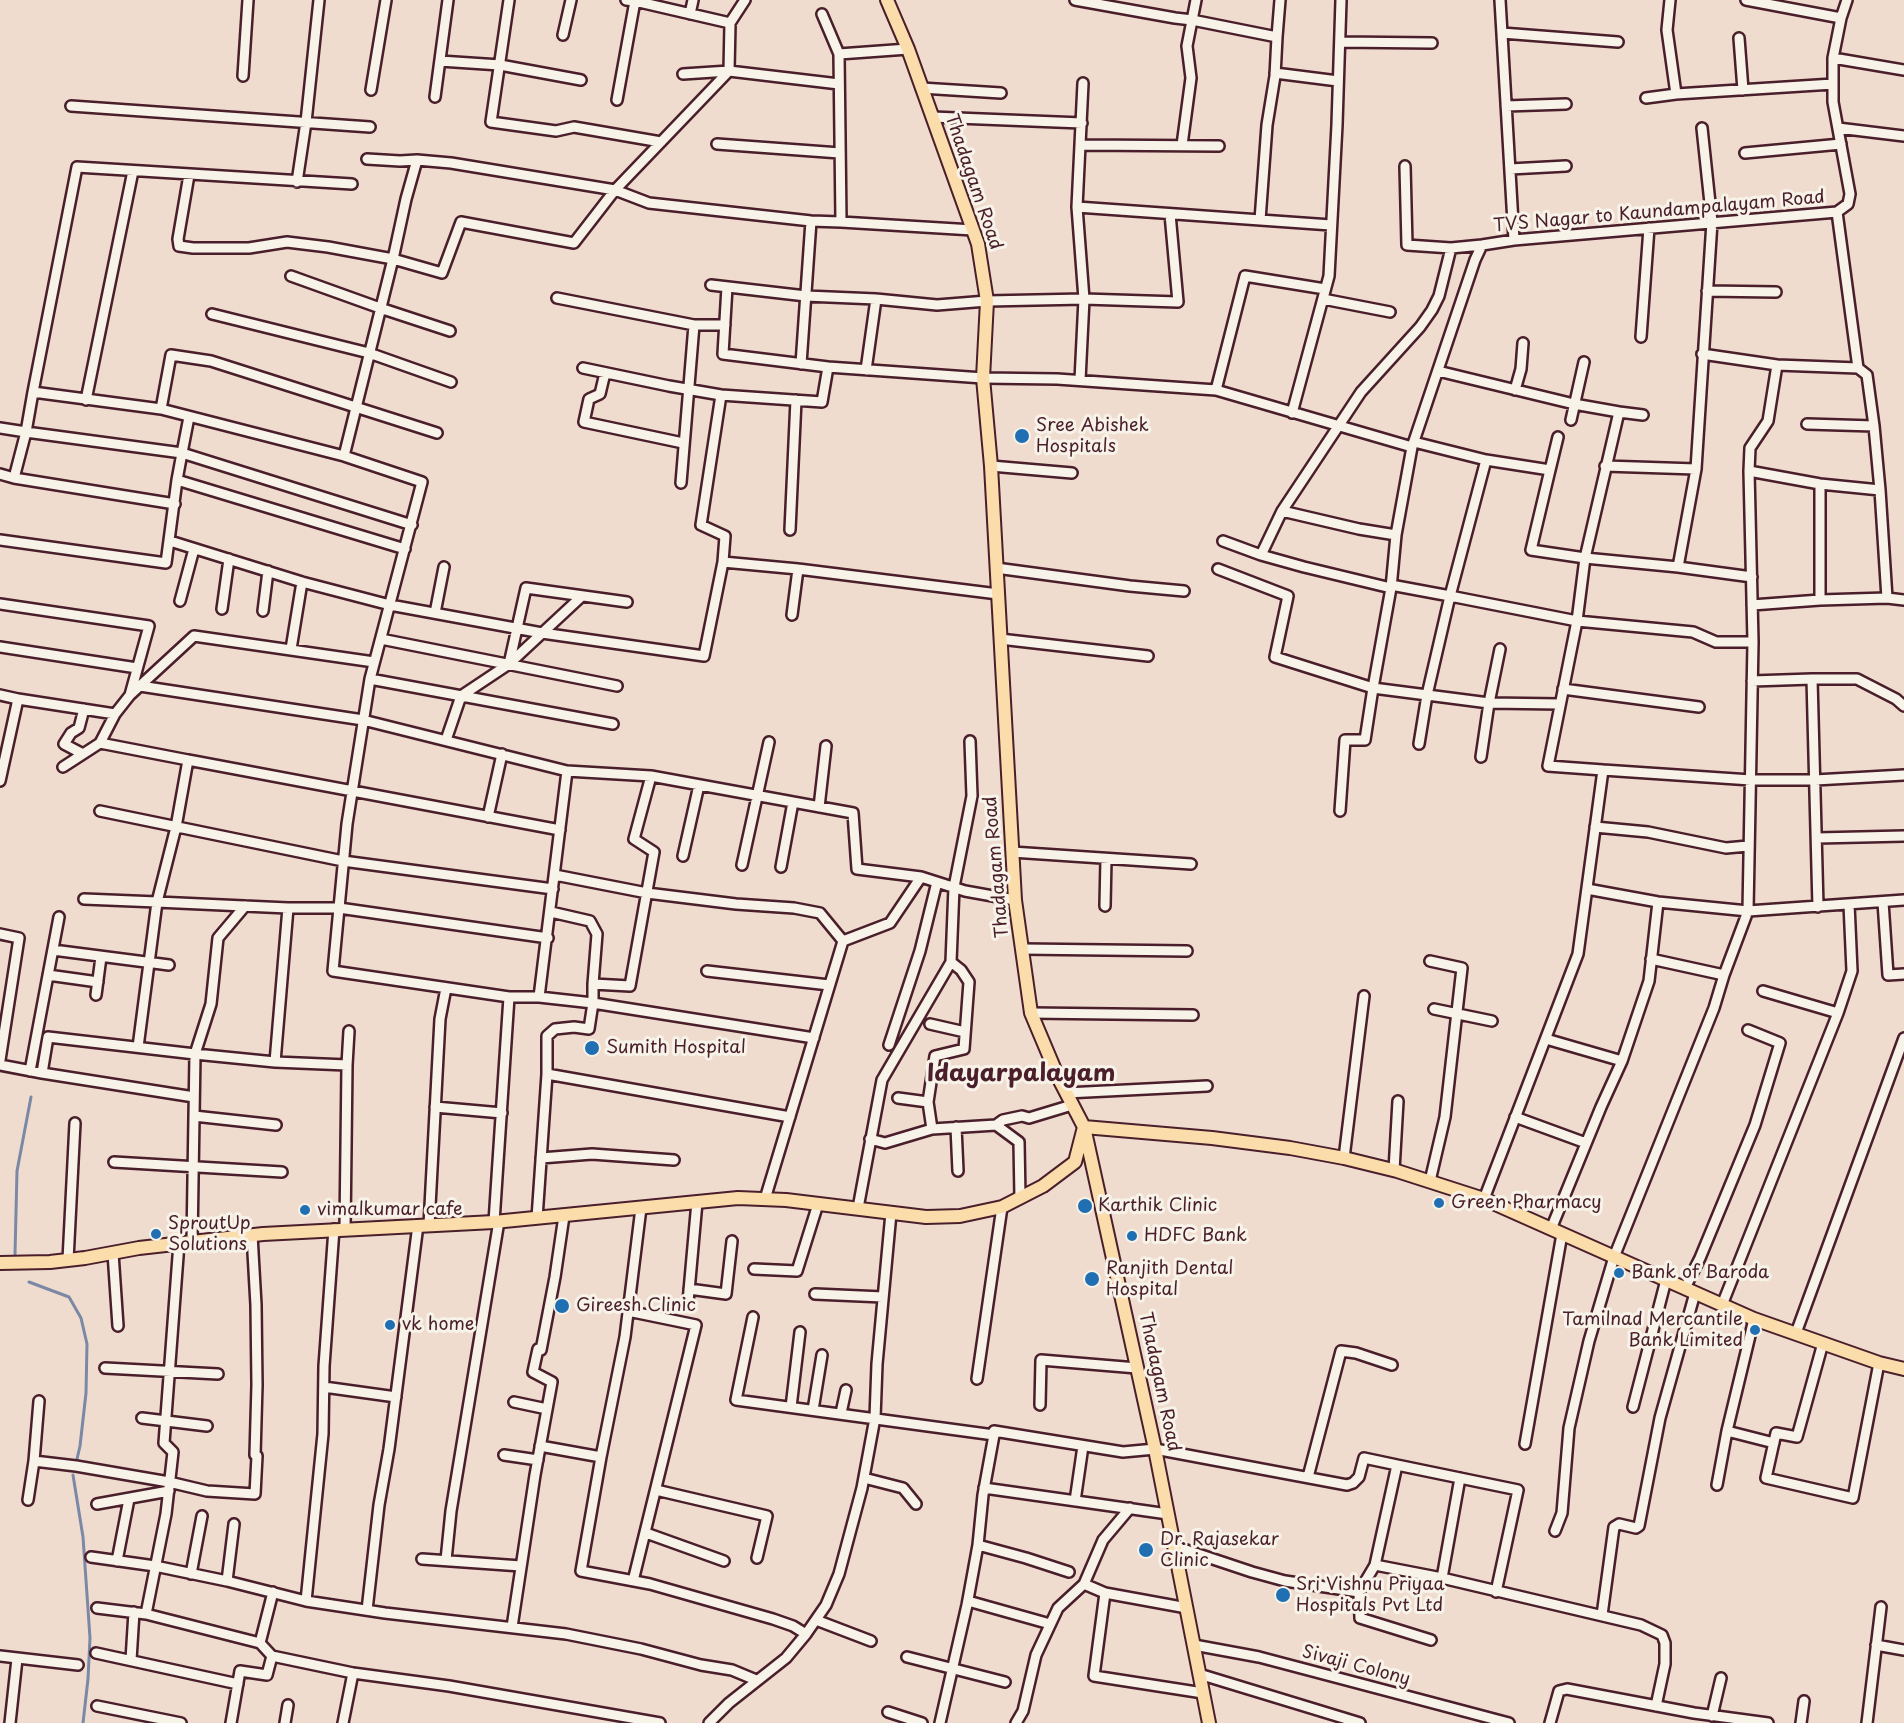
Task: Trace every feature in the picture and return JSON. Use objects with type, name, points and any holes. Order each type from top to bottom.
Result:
[{"type":"main road","name":"Thadagam Road","points":[[887,0],[908,50],[978,244],[987,301],[983,378],[991,466],[1015,900],[1031,1013],[1058,1077],[1084,1127],[1155,1449],[1209,1723]]},
{"type":"main road","points":[[0,1263],[68,1260],[185,1242],[252,1235],[564,1216],[738,1198],[858,1208],[926,1217],[960,1216],[1002,1207],[1044,1186],[1075,1162],[1084,1127],[1212,1138],[1290,1148],[1394,1170],[1484,1199],[1754,1319],[1904,1370]]},
{"type":"street","points":[[243,76],[248,0]]},
{"type":"street","points":[[297,182],[319,0]]},
{"type":"street","points":[[371,90],[386,0]]},
{"type":"street","points":[[435,97],[448,0]]},
{"type":"street","points":[[509,0],[491,122],[556,131],[574,127],[661,142]]},
{"type":"street","points":[[563,35],[571,0]]},
{"type":"street","points":[[617,100],[632,0],[730,23]]},
{"type":"street","points":[[690,14],[693,0]]},
{"type":"street","points":[[189,175],[178,239],[179,246],[249,248],[287,242],[393,259],[442,273],[461,222],[574,243],[615,190],[729,70],[730,23],[745,0]]},
{"type":"street","points":[[1075,0],[1192,20],[1277,38]]},
{"type":"street","points":[[1182,146],[1191,78],[1187,46],[1196,0]]},
{"type":"street","points":[[1260,220],[1280,0]]},
{"type":"street","points":[[1292,412],[1329,276],[1341,0]]},
{"type":"street","points":[[1500,0],[1514,240]]},
{"type":"street","points":[[1670,0],[1668,30],[1676,94]]},
{"type":"street","points":[[1746,0],[1780,3],[1840,18]]},
{"type":"street","name":"TVS Nagar to Kaundampalayam Road","points":[[1340,811],[1345,740],[1365,740],[1391,586],[1396,535],[1413,444],[1474,260],[1482,245],[1514,240],[1837,212],[1848,204],[1850,194],[1833,102],[1833,58],[1840,18],[1847,0]]},
{"type":"street","points":[[822,14],[839,54],[841,222]]},
{"type":"street","points":[[1502,33],[1618,42]]},
{"type":"street","points":[[1739,38],[1743,90]]},
{"type":"street","points":[[1340,42],[1432,43]]},
{"type":"street","points":[[839,54],[908,50]]},
{"type":"street","points":[[1833,58],[1904,70]]},
{"type":"street","points":[[440,61],[500,65],[581,80]]},
{"type":"street","points":[[683,74],[729,70],[839,84]]},
{"type":"street","points":[[1275,73],[1338,81]]},
{"type":"street","points":[[1080,380],[1084,299],[1077,207],[1083,83]]},
{"type":"street","points":[[1646,98],[1833,84]]},
{"type":"street","points":[[921,88],[1001,93]]},
{"type":"street","points":[[1506,106],[1566,104]]},
{"type":"street","points":[[71,106],[370,127]]},
{"type":"street","points":[[932,117],[1082,123]]},
{"type":"street","points":[[1678,567],[1696,469],[1712,222],[1702,128]]},
{"type":"street","points":[[1838,128],[1904,136]]},
{"type":"street","points":[[717,144],[840,153]]},
{"type":"street","points":[[1745,153],[1841,144]]},
{"type":"street","points":[[1081,145],[1219,146]]},
{"type":"street","points":[[367,159],[451,163],[615,190],[649,203],[811,221],[973,230]]},
{"type":"street","points":[[344,456],[417,160]]},
{"type":"street","points":[[1405,166],[1407,245],[1451,248],[1482,245]]},
{"type":"street","points":[[1510,169],[1566,166]]},
{"type":"street","points":[[14,478],[26,432],[77,167],[352,184]]},
{"type":"street","points":[[86,400],[133,171]]},
{"type":"street","points":[[1077,207],[1331,225]]},
{"type":"street","points":[[1837,212],[1857,368]]},
{"type":"street","points":[[711,285],[806,296],[876,299],[937,305],[987,301],[1084,299],[1178,302],[1170,214]]},
{"type":"street","points":[[801,364],[811,221]]},
{"type":"street","points":[[1641,337],[1649,228]]},
{"type":"street","points":[[1261,555],[1282,511],[1361,392],[1420,327],[1432,309],[1439,296],[1451,248]]},
{"type":"street","points":[[291,276],[450,331]]},
{"type":"street","points":[[1216,390],[1245,276],[1325,289]]},
{"type":"street","points":[[727,287],[723,354],[866,370],[983,378],[1033,377],[1216,390],[1340,426],[1413,444],[1486,460],[1550,470]]},
{"type":"street","points":[[1707,291],[1776,292]]},
{"type":"street","points":[[557,298],[694,325],[725,325]]},
{"type":"street","points":[[866,370],[876,299]]},
{"type":"street","points":[[1323,299],[1390,312]]},
{"type":"street","points":[[212,314],[369,353],[451,382]]},
{"type":"street","points":[[681,483],[694,325]]},
{"type":"street","points":[[1515,390],[1521,369],[1523,343]]},
{"type":"street","points":[[1702,354],[1777,365],[1857,368],[1867,375],[1880,490],[1887,598]]},
{"type":"street","points":[[160,409],[171,355],[211,361],[436,433]]},
{"type":"street","points":[[1570,420],[1584,362]]},
{"type":"street","points":[[1555,1531],[1563,1514],[1569,1428],[1589,1341],[1614,1257],[1714,1008],[1748,911],[1753,642],[1750,448],[1768,421],[1777,365]]},
{"type":"street","points":[[583,368],[720,395],[822,402],[828,367]]},
{"type":"street","points":[[1438,371],[1575,404],[1643,416]]},
{"type":"street","points":[[605,373],[600,394],[589,399],[584,422],[683,443]]},
{"type":"street","points":[[33,392],[160,409],[344,456],[422,482],[370,679],[352,791],[333,971],[509,997],[539,997],[593,1003],[814,1038]]},
{"type":"street","points":[[170,541],[302,582],[390,605],[517,629],[704,656],[723,562],[725,536],[700,525],[720,395]]},
{"type":"street","points":[[790,530],[796,400]]},
{"type":"street","points":[[1619,412],[1586,558],[1577,621],[1548,766],[1750,780],[1815,780],[1904,775]]},
{"type":"street","points":[[0,540],[166,563],[177,480],[189,417]]},
{"type":"street","points":[[1807,424],[1874,426]]},
{"type":"street","points":[[0,428],[182,453],[412,525]]},
{"type":"street","points":[[1558,437],[1531,550],[1752,577]]},
{"type":"street","points":[[1419,744],[1427,694],[1450,596],[1486,460]]},
{"type":"street","points":[[991,466],[1072,473]]},
{"type":"street","points":[[1605,466],[1696,469]]},
{"type":"street","points":[[1749,471],[1820,484],[1880,490]]},
{"type":"street","points":[[0,474],[175,504]]},
{"type":"street","points":[[177,480],[405,549]]},
{"type":"street","points":[[1820,484],[1820,600]]},
{"type":"street","points":[[1282,511],[1396,535]]},
{"type":"street","points":[[1223,542],[1261,555],[1391,586],[1577,621],[1693,632],[1716,642],[1753,642]]},
{"type":"street","points":[[180,601],[194,549]]},
{"type":"street","points":[[222,609],[229,559]]},
{"type":"street","points":[[723,562],[998,594]]},
{"type":"street","points":[[435,613],[444,567]]},
{"type":"street","points":[[996,568],[1184,591]]},
{"type":"street","points":[[792,615],[798,569]]},
{"type":"street","points":[[1218,569],[1287,596],[1275,657],[1373,687],[1489,703],[1560,704]]},
{"type":"street","points":[[263,611],[268,571]]},
{"type":"street","points":[[291,649],[302,582]]},
{"type":"street","points":[[509,664],[526,588],[627,602]]},
{"type":"street","points":[[446,740],[461,696],[509,664],[582,596]]},
{"type":"street","points":[[1752,605],[1820,600],[1887,598],[1904,600]]},
{"type":"street","points":[[0,604],[149,626],[130,695]]},
{"type":"street","points":[[63,766],[100,743],[115,714],[130,695],[194,636],[375,662]]},
{"type":"street","points":[[381,639],[617,686]]},
{"type":"street","points":[[1000,639],[1148,656]]},
{"type":"street","points":[[0,647],[137,668]]},
{"type":"street","points":[[1481,757],[1500,649]]},
{"type":"street","points":[[370,679],[613,724]]},
{"type":"street","points":[[1812,679],[1818,907]]},
{"type":"street","points":[[1752,681],[1857,679],[1896,699],[1904,706]]},
{"type":"street","points":[[140,686],[363,720],[567,771],[651,776],[853,813],[857,868],[921,877],[954,887],[1015,900]]},
{"type":"street","points":[[1563,689],[1699,708]]},
{"type":"street","points":[[0,695],[115,714]]},
{"type":"street","points":[[0,780],[18,699]]},
{"type":"street","points":[[83,754],[64,744],[71,733],[79,728],[84,709]]},
{"type":"street","points":[[858,1208],[882,1080],[951,962],[954,887],[972,796],[970,741]]},
{"type":"street","points":[[742,865],[769,742]]},
{"type":"street","points":[[100,743],[560,830]]},
{"type":"street","points":[[819,807],[826,746]]},
{"type":"street","points":[[488,817],[502,754]]},
{"type":"street","points":[[138,1047],[157,902],[176,827],[188,760]]},
{"type":"street","points":[[1484,1199],[1578,954],[1603,770]]},
{"type":"street","points":[[539,997],[567,771]]},
{"type":"street","points":[[594,984],[630,986],[654,852],[634,839],[651,776]]},
{"type":"street","points":[[682,856],[699,784]]},
{"type":"street","points":[[781,867],[793,802]]},
{"type":"street","points":[[100,811],[344,861],[554,889]]},
{"type":"street","points":[[1595,827],[1648,832],[1726,848],[1748,846]]},
{"type":"street","points":[[1817,838],[1904,836]]},
{"type":"street","points":[[1012,852],[1191,864]]},
{"type":"street","points":[[1105,906],[1106,859]]},
{"type":"street","points":[[555,875],[647,893],[736,904],[794,908],[820,913],[843,940]]},
{"type":"street","points":[[843,940],[890,923],[921,877]]},
{"type":"street","points":[[889,1045],[920,951],[937,882]]},
{"type":"street","points":[[1587,889],[1658,902],[1748,911],[1904,900]]},
{"type":"street","points":[[84,899],[339,909],[548,938]]},
{"type":"street","points":[[1525,1444],[1556,1232],[1586,1143],[1622,1061],[1649,981],[1658,902]]},
{"type":"street","points":[[1883,902],[1888,975],[1904,974]]},
{"type":"street","points":[[1722,1305],[1838,1013],[1852,970],[1849,904]]},
{"type":"street","points":[[146,1614],[166,1514],[173,1452],[164,1443],[193,1167],[195,1054],[211,1004],[218,938],[244,906]]},
{"type":"street","points":[[275,1062],[288,908]]},
{"type":"street","points":[[537,1218],[547,1074],[547,1036],[555,1029],[574,1027],[589,1029],[593,1003],[597,934],[590,921],[551,912]]},
{"type":"street","points":[[30,1071],[59,917]]},
{"type":"street","points":[[0,934],[19,938],[0,1060]]},
{"type":"street","points":[[765,1199],[843,940]]},
{"type":"street","points":[[1022,949],[1187,951]]},
{"type":"street","points":[[53,950],[169,965]]},
{"type":"street","points":[[96,995],[101,957]]},
{"type":"street","points":[[1651,959],[1724,975]]},
{"type":"street","points":[[1430,961],[1462,968],[1445,1117],[1430,1181]]},
{"type":"street","points":[[932,1129],[928,1102],[935,1056],[963,1049],[965,1032],[969,982],[961,970],[951,962]]},
{"type":"street","points":[[707,971],[829,985]]},
{"type":"street","points":[[48,975],[98,982]]},
{"type":"street","points":[[367,1610],[379,1505],[423,1225],[435,1107],[440,1019],[446,988]]},
{"type":"street","points":[[1763,991],[1838,1013]]},
{"type":"street","points":[[1344,1158],[1364,996]]},
{"type":"street","points":[[446,1560],[451,1511],[497,1221],[509,997]]},
{"type":"street","points":[[1434,1009],[1492,1022]]},
{"type":"street","points":[[1031,1013],[1193,1015]]},
{"type":"street","points":[[930,1024],[965,1032]]},
{"type":"street","points":[[1602,1614],[1614,1527],[1619,1524],[1636,1528],[1640,1526],[1660,1419],[1690,1291],[1700,1258],[1755,1125],[1780,1043],[1748,1030]]},
{"type":"street","points":[[306,1601],[340,1229],[349,1031]]},
{"type":"street","points":[[42,1073],[48,1037],[275,1062],[346,1065]]},
{"type":"street","points":[[1796,1333],[1904,1038]]},
{"type":"street","points":[[1546,1039],[1622,1061]]},
{"type":"street","points":[[0,1065],[194,1097]]},
{"type":"street","points":[[547,1074],[790,1117]]},
{"type":"street","points":[[1066,1093],[1207,1086]]},
{"type":"street","points":[[898,1098],[928,1102]]},
{"type":"street","points":[[1394,1170],[1398,1101]]},
{"type":"street","points":[[870,1140],[885,1143],[932,1129],[996,1125],[1003,1120],[1022,1116],[1029,1118],[1072,1105]]},
{"type":"street","points":[[435,1107],[502,1113]]},
{"type":"street","points":[[194,1116],[276,1125]]},
{"type":"street","points":[[1515,1117],[1586,1143]]},
{"type":"street","points":[[68,1260],[75,1123]]},
{"type":"street","points":[[996,1125],[1019,1142],[1020,1198]]},
{"type":"street","points":[[957,1127],[958,1171]]},
{"type":"street","points":[[541,1158],[592,1154],[674,1160]]},
{"type":"street","points":[[114,1162],[282,1172]]},
{"type":"street","points":[[688,1302],[697,1202]]},
{"type":"street","points":[[754,1269],[796,1271],[818,1204]]},
{"type":"street","points":[[977,1379],[1002,1207]]},
{"type":"street","points":[[641,1208],[628,1311],[581,1572],[650,1584],[773,1619],[793,1626],[806,1634]]},
{"type":"street","points":[[710,1723],[729,1703],[786,1658],[826,1605],[839,1574],[864,1478],[875,1418],[891,1213]]},
{"type":"street","points":[[512,1627],[552,1382],[533,1372],[538,1349],[541,1350],[564,1216]]},
{"type":"street","points":[[34,1461],[76,1466],[169,1486],[255,1494],[257,1385],[252,1235]]},
{"type":"street","points":[[689,1289],[726,1294],[732,1241]]},
{"type":"street","points":[[113,1253],[118,1326]]},
{"type":"street","points":[[1633,1407],[1666,1280]]},
{"type":"street","points":[[815,1294],[883,1298]]},
{"type":"street","points":[[628,1311],[696,1325],[633,1581]]},
{"type":"street","points":[[753,1317],[736,1400],[994,1435]]},
{"type":"street","points":[[1717,1485],[1727,1431],[1754,1319]]},
{"type":"street","points":[[791,1407],[800,1332]]},
{"type":"street","points":[[1823,1343],[1797,1437],[1776,1433],[1766,1478],[1853,1498],[1879,1363]]},
{"type":"street","points":[[1308,1477],[1341,1352],[1356,1353],[1392,1365]]},
{"type":"street","points":[[813,1410],[822,1355]]},
{"type":"street","points":[[1040,1405],[1041,1360],[1137,1368]]},
{"type":"street","points":[[105,1368],[218,1374]]},
{"type":"street","points":[[324,1388],[396,1397]]},
{"type":"street","points":[[841,1413],[846,1389]]},
{"type":"street","points":[[28,1500],[39,1401]]},
{"type":"street","points":[[514,1402],[547,1409]]},
{"type":"street","points":[[142,1418],[207,1426]]},
{"type":"street","points":[[940,1723],[968,1601],[994,1431],[1123,1452],[1155,1449],[1347,1485],[1359,1477],[1364,1458],[1518,1490],[1496,1592]]},
{"type":"street","points":[[1727,1431],[1774,1443]]},
{"type":"street","points":[[540,1446],[601,1457]]},
{"type":"street","points":[[1075,1501],[1083,1446]]},
{"type":"street","points":[[504,1455],[538,1460]]},
{"type":"street","points":[[1397,1465],[1375,1565],[1359,1592],[1360,1618],[1431,1640]]},
{"type":"street","points":[[864,1478],[903,1488],[916,1504]]},
{"type":"street","points":[[1442,1578],[1460,1478]]},
{"type":"street","points":[[97,1504],[129,1498],[169,1486]]},
{"type":"street","points":[[984,1488],[1168,1514]]},
{"type":"street","points":[[656,1490],[767,1516],[757,1557]]},
{"type":"street","points":[[117,1561],[129,1498]]},
{"type":"street","points":[[1016,1723],[1023,1711],[1036,1655],[1058,1608],[1084,1584],[1103,1540],[1130,1508]]},
{"type":"street","points":[[191,1574],[202,1516]]},
{"type":"street","points":[[226,1581],[234,1524]]},
{"type":"street","points":[[646,1533],[724,1561]]},
{"type":"street","points":[[978,1545],[1026,1557],[1069,1572]]},
{"type":"street","points":[[1174,1546],[1285,1581],[1359,1592]]},
{"type":"street","points":[[91,1557],[155,1566],[306,1601],[566,1634],[732,1670],[756,1680]]},
{"type":"street","points":[[422,1560],[521,1566]]},
{"type":"street","points":[[1375,1565],[1602,1614],[1641,1625],[1662,1635],[1665,1643],[1665,1664],[1656,1706]]},
{"type":"street","points":[[1084,1584],[1105,1593],[1186,1608]]},
{"type":"street","points":[[260,1642],[273,1592]]},
{"type":"street","points":[[1105,1593],[1094,1676],[1203,1693]]},
{"type":"street","points":[[968,1601],[1050,1624]]},
{"type":"street","points":[[1867,1723],[1881,1607]]},
{"type":"street","points":[[97,1608],[146,1614],[260,1642],[272,1656],[353,1673],[449,1686],[660,1723]]},
{"type":"street","points":[[131,1660],[134,1612]]},
{"type":"street","points":[[816,1620],[871,1641]]},
{"type":"street","name":"Sivaji Colony","points":[[1194,1645],[1259,1657],[1509,1723]]},
{"type":"street","points":[[1876,1645],[1904,1650]]},
{"type":"street","points":[[96,1653],[238,1684]]},
{"type":"street","points":[[0,1656],[78,1665]]},
{"type":"street","points":[[231,1723],[240,1671],[267,1675],[272,1656]]},
{"type":"street","points":[[907,1657],[1005,1682]]},
{"type":"street","points":[[10,1723],[17,1659]]},
{"type":"street","points":[[343,1723],[353,1673]]},
{"type":"street","points":[[1200,1674],[1360,1723]]},
{"type":"street","points":[[1712,1716],[1721,1678]]},
{"type":"street","points":[[1550,1723],[1559,1691],[1567,1689],[1712,1716],[1768,1723]]},
{"type":"street","points":[[1801,1723],[1804,1701]]},
{"type":"street","points":[[285,1723],[288,1705]]},
{"type":"street","points":[[97,1706],[181,1723]]},
{"type":"street","points":[[888,1712],[922,1723]]},
{"type":"waterway","points":[[15,1254],[17,1171],[31,1097]]},
{"type":"waterway","points":[[29,1282],[69,1297],[81,1318],[87,1344],[86,1393],[77,1459]]},
{"type":"waterway","points":[[73,1475],[83,1537],[90,1638],[83,1723]]},
{"type":"place","name":"Sree Abishek Hospitals","points":[[1022,436]]},
{"type":"place","name":"Sumith Hospital","points":[[592,1048]]},
{"type":"place","name":"Green Pharmacy","points":[[1439,1203]]},
{"type":"place","name":"Karthik Clinic","points":[[1085,1206]]},
{"type":"place","name":"vimalkumar cafe","points":[[305,1210]]},
{"type":"place","name":"SproutUp Solutions","points":[[156,1234]]},
{"type":"place","name":"HDFC Bank","points":[[1132,1236]]},
{"type":"place","name":"Bank of Baroda","points":[[1619,1273]]},
{"type":"place","name":"Ranjith Dental Hospital","points":[[1092,1279]]},
{"type":"place","name":"Gireesh Clinic","points":[[562,1306]]},
{"type":"place","name":"vk home","points":[[390,1325]]},
{"type":"place","name":"Tamilnad Mercantile Bank Limited","points":[[1755,1330]]},
{"type":"place","name":"Dr. Rajasekar Clinic","points":[[1146,1550]]},
{"type":"place","name":"Sri Vishnu Priyaa Hospitals Pvt Ltd","points":[[1283,1595]]},
{"type":"district","name":"Idayarpalayam","points":[[1021,1074]]}]
